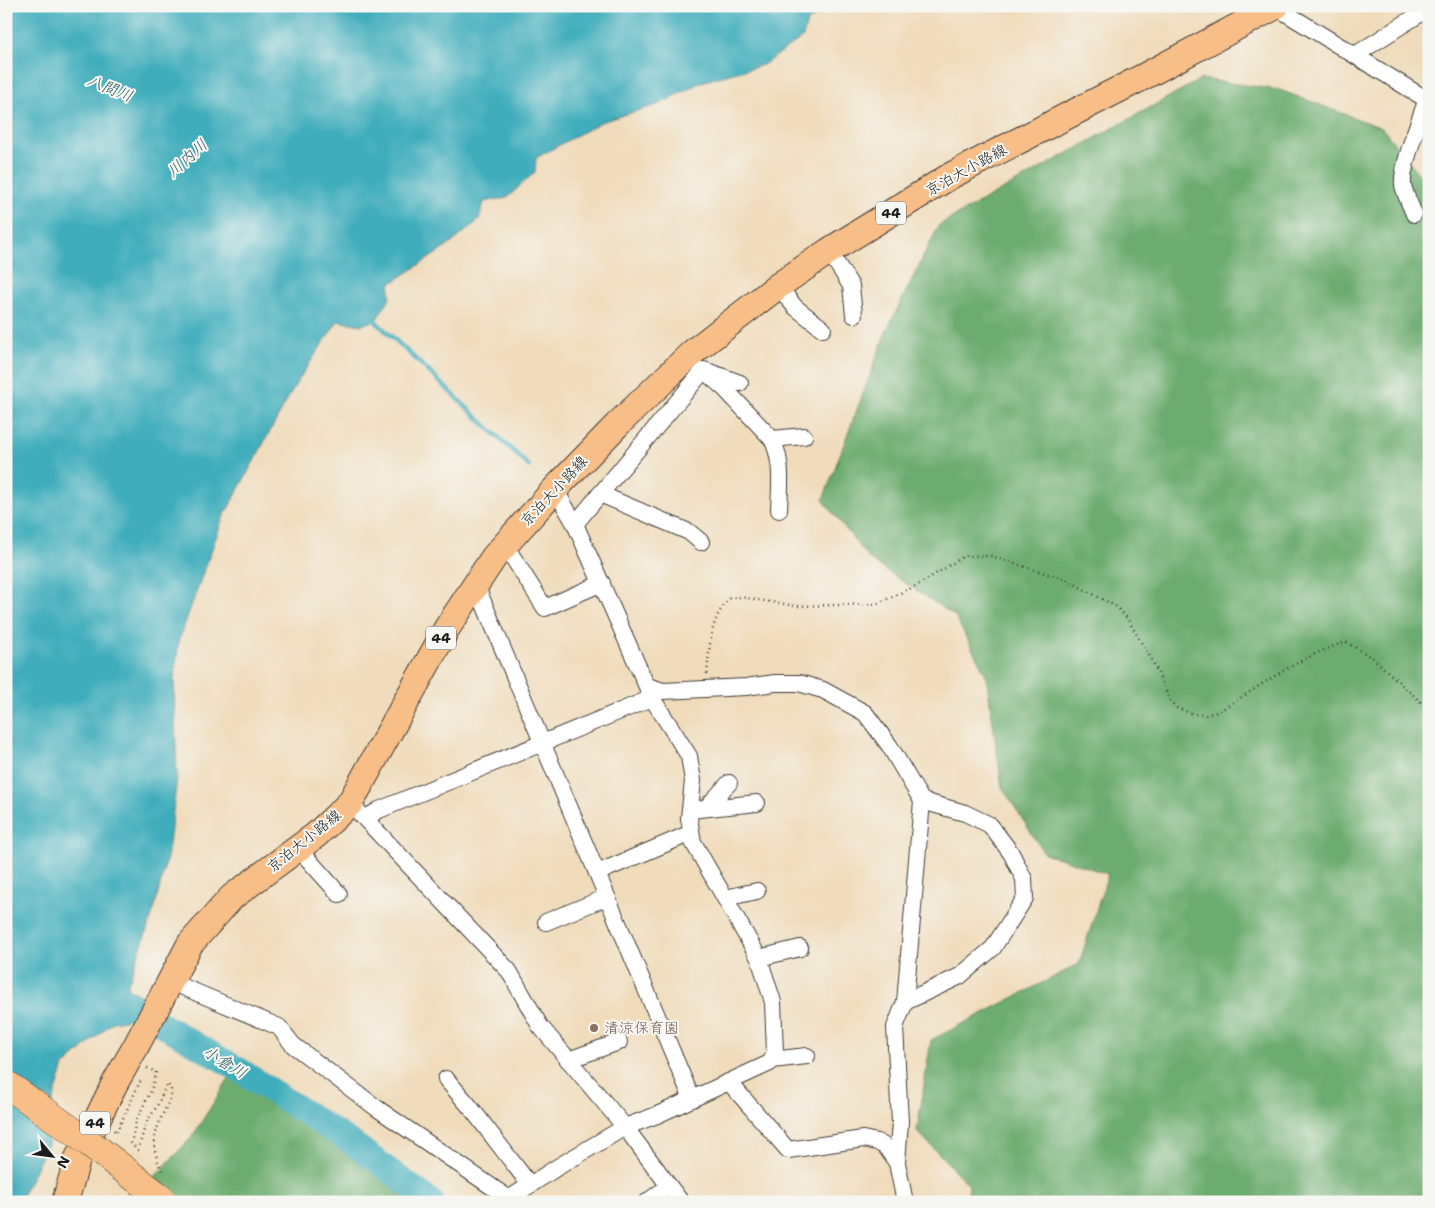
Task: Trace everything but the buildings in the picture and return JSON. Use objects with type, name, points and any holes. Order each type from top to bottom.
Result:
[{"type":"highway","points":[[6,1084],[91,1144],[162,1186]]},
{"type":"main road","name":"京泊大小路線","points":[[64,1202],[77,1160],[115,1083],[190,944],[232,897],[316,835],[358,810],[447,628],[494,557],[555,489],[617,425],[696,364],[778,286],[829,251],[952,175],[1276,6]]},
{"type":"street","points":[[1276,6],[1428,100],[1403,170],[1403,184],[1406,197],[1414,214]]},
{"type":"street","points":[[1355,56],[1429,8]]},
{"type":"street","points":[[829,251],[851,286],[854,315]]},
{"type":"street","points":[[778,286],[795,307],[823,329]]},
{"type":"street","points":[[696,364],[740,383]]},
{"type":"street","points":[[696,364],[725,389],[772,438],[777,449],[781,473],[779,510]]},
{"type":"street","points":[[575,524],[600,494],[696,364]]},
{"type":"street","points":[[772,438],[804,436]]},
{"type":"street","points":[[555,489],[575,524],[650,692],[688,756],[698,809]]},
{"type":"street","points":[[600,494],[689,532],[702,542]]},
{"type":"street","points":[[505,545],[545,608],[602,583]]},
{"type":"street","points":[[476,585],[692,1099]]},
{"type":"street","points":[[358,810],[379,810],[542,743],[650,692],[746,687],[775,682],[799,683],[823,690],[865,713],[889,745],[922,801],[905,1002],[895,1027],[900,1122],[897,1164],[905,1202]]},
{"type":"street","points":[[169,981],[279,1027],[293,1045],[378,1109],[508,1201],[530,1185],[625,1127],[657,1116],[770,1063],[776,1054],[773,1002],[759,958],[693,842],[691,833],[689,818],[729,783]]},
{"type":"street","points":[[905,1002],[960,976],[992,948],[1025,898],[1024,878],[1011,853],[990,825],[965,813],[922,801]]},
{"type":"street","points":[[698,809],[757,803]]},
{"type":"street","points":[[358,810],[509,971],[540,1026],[625,1127],[681,1202]]},
{"type":"street","points":[[597,873],[691,833]]},
{"type":"street","points":[[298,848],[339,894]]},
{"type":"street","points":[[726,898],[757,890]]},
{"type":"street","points":[[546,922],[607,897]]},
{"type":"street","points":[[759,958],[800,948]]},
{"type":"street","points":[[568,1060],[619,1042]]},
{"type":"street","points":[[772,1060],[807,1056]]},
{"type":"street","points":[[446,1079],[471,1108],[530,1185]]},
{"type":"street","points":[[730,1082],[788,1150],[863,1139],[877,1142],[886,1148],[897,1164]]},
{"type":"street","points":[[647,1202],[670,1186]]},
{"type":"path","points":[[706,689],[713,624],[730,598],[740,597],[796,606],[876,604],[918,584],[964,556],[991,556],[1067,580],[1117,607],[1127,618],[1153,662],[1170,703],[1193,714],[1206,715],[1218,712],[1304,660],[1330,647],[1346,642],[1374,658],[1429,708]]},
{"type":"path","points":[[112,1126],[116,1133],[147,1068],[156,1072],[151,1091],[136,1121],[131,1143],[138,1150],[146,1123],[167,1084],[172,1088],[171,1096],[154,1140],[155,1158],[162,1186]]},
{"type":"green space","points":[[1201,79],[1280,90],[1382,128],[1425,182],[1429,183],[1429,1202],[967,1202],[969,1185],[917,1131],[931,1040],[1079,964],[1108,874],[1044,853],[1002,787],[986,675],[955,616],[869,559],[823,500],[886,332],[939,225]]},
{"type":"green space","points":[[234,1070],[424,1202],[131,1202],[192,1137]]},
{"type":"water","points":[[6,6],[831,6],[807,22],[803,37],[763,65],[701,82],[660,104],[601,122],[536,158],[535,172],[507,198],[484,202],[479,220],[448,246],[390,284],[390,298],[376,320],[362,325],[338,321],[297,382],[223,518],[179,640],[174,681],[177,778],[168,853],[154,910],[127,987],[144,998],[129,1019],[113,1022],[64,1066],[52,1104],[48,1144],[19,1202],[6,1202]]},
{"type":"waterway","points":[[372,318],[529,466]]},
{"type":"waterway","name":"小倉川","points":[[106,992],[238,1069],[355,1145],[432,1202]]},
{"type":"place","name":"清涼保育園","points":[[594,1028]]},
{"type":"water label","name":"八間川","points":[[110,88]]},
{"type":"water label","name":"川内川","points":[[187,158]]}]
